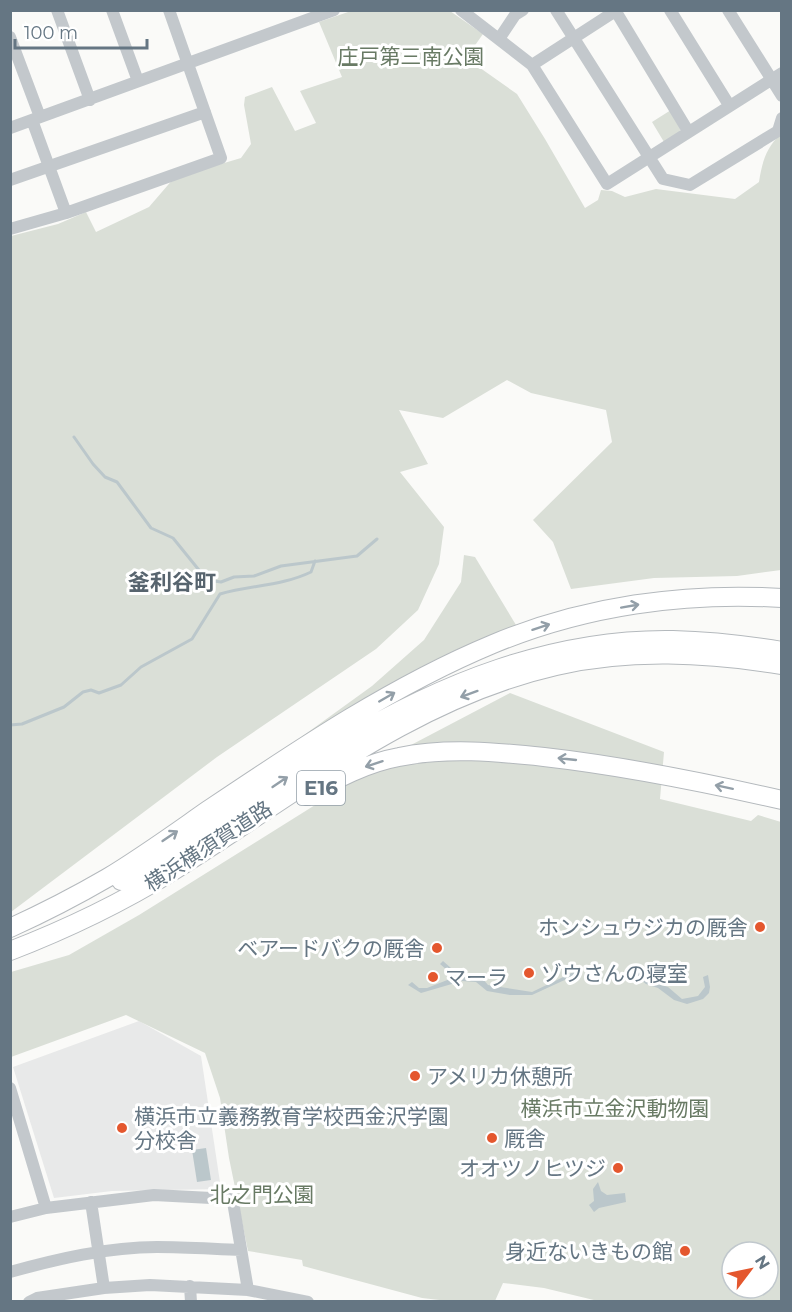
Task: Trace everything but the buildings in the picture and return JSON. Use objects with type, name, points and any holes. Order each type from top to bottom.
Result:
[{"type":"highway","name":"E16","points":[[10,928],[107,878],[359,713],[462,657],[510,637],[572,617],[642,604],[682,599],[782,598]]},
{"type":"highway","name":"横浜横須賀道路","points":[[10,934],[69,909],[139,872],[339,744],[380,720],[451,685],[631,642],[672,640],[782,651]]},
{"type":"highway","name":"横浜横須賀道路","points":[[586,654],[715,656],[782,665]]},
{"type":"highway","name":"横浜横須賀道路","points":[[10,951],[48,937],[113,906],[172,872],[300,786],[387,734],[457,698],[521,669]]},
{"type":"highway","name":"E16","points":[[48,937],[131,903],[325,786],[367,766],[397,757],[443,751],[477,751],[588,762],[782,800]]},
{"type":"street","points":[[57,10],[90,100]]},
{"type":"street","points":[[112,10],[138,81]]},
{"type":"street","points":[[10,229],[66,213],[221,158],[169,10]]},
{"type":"street","points":[[10,128],[334,10]]},
{"type":"street","points":[[461,10],[532,65],[607,184],[776,76]]},
{"type":"street","points":[[499,39],[515,15],[523,10]]},
{"type":"street","points":[[556,10],[663,179],[690,185],[778,131],[782,118]]},
{"type":"street","points":[[670,10],[729,105]]},
{"type":"street","points":[[728,10],[776,76],[782,96]]},
{"type":"street","points":[[532,65],[616,11],[688,131]]},
{"type":"street","points":[[10,37],[66,213]]},
{"type":"street","points":[[10,180],[205,112]]},
{"type":"street","points":[[10,1088],[46,1208]]},
{"type":"street","points":[[10,1217],[46,1208],[154,1195],[230,1199],[233,1202],[248,1290]]},
{"type":"street","points":[[91,1202],[104,1288]]},
{"type":"street","points":[[10,1272],[37,1264],[98,1252],[155,1246],[241,1250]]},
{"type":"street","points":[[29,1302],[37,1298],[104,1288],[150,1285],[248,1290],[308,1302]]},
{"type":"street","points":[[190,1286],[191,1302]]},
{"type":"shaded area","points":[[443,961],[460,976],[482,978],[488,985],[532,992],[580,969],[582,972],[532,995],[510,995],[487,991],[476,982],[462,981],[421,993],[408,985],[412,982],[419,988],[427,988],[455,977],[440,964]]},
{"type":"shaded area","points":[[633,967],[650,981],[668,987],[682,999],[698,996],[705,987],[703,977],[708,975],[709,993],[703,999],[687,1004],[674,1000],[629,971]]},
{"type":"shaded area","name":"横浜市立義務教育学校西金沢学園 分校舎","points":[[139,1021],[201,1056],[221,1189],[112,1191],[54,1198],[13,1067]]},
{"type":"shaded area","points":[[206,1148],[211,1180],[197,1182],[192,1150]]},
{"type":"shaded area","points":[[598,1182],[601,1191],[607,1195],[625,1193],[626,1202],[599,1208],[594,1212],[589,1205],[594,1201],[593,1189]]},
{"type":"green space","name":"庄戸第三南公園","points":[[351,11],[450,11],[483,34],[466,58],[517,94],[585,208],[598,200],[601,190],[612,191],[625,197],[656,189],[735,199],[759,182],[766,156],[772,144],[781,134],[781,570],[737,576],[654,578],[571,589],[553,542],[533,520],[612,442],[606,410],[531,393],[507,380],[443,418],[399,410],[428,464],[400,472],[444,527],[439,564],[418,610],[376,649],[217,757],[11,912],[11,236],[58,224],[86,212],[96,232],[149,207],[174,178],[241,158],[251,144],[244,105],[245,97],[272,87],[295,131],[316,123],[300,91],[342,77],[319,22]]},
{"type":"green space","points":[[671,110],[682,127],[679,132],[664,142],[652,122]]},
{"type":"green space","points":[[464,555],[475,557],[516,625],[433,661],[271,759],[372,686],[424,640],[461,582]]},
{"type":"green space","points":[[510,693],[664,752],[660,799],[751,821],[758,815],[781,822],[781,1301],[598,1301],[544,1288],[503,1283],[495,1301],[448,1301],[422,1298],[303,1266],[302,1260],[248,1251],[229,1158],[220,1098],[205,1053],[126,1015],[11,1057],[11,972],[69,955],[139,915],[411,745]]},
{"type":"waterway","points":[[74,437],[105,477],[117,482],[151,528],[173,538],[207,580],[221,582],[234,577],[254,576],[281,566],[357,556],[377,539]]},
{"type":"waterway","points":[[10,725],[22,724],[64,707],[83,692],[91,690],[99,693],[121,685],[141,667],[192,639],[220,594],[300,577],[311,572],[315,561]]},
{"type":"place","name":"ホンシュウジカの厩舎","points":[[760,927]]},
{"type":"place","name":"ベアードバクの厩舎","points":[[437,948]]},
{"type":"place","name":"ゾウさんの寝室","points":[[529,973]]},
{"type":"place","name":"マーラ","points":[[433,977]]},
{"type":"place","name":"アメリカ休憩所","points":[[415,1076]]},
{"type":"place","name":"横浜市立義務教育学校西金沢学園 分校舎","points":[[122,1128]]},
{"type":"place","name":"厩舎","points":[[492,1138]]},
{"type":"place","name":"オオツノヒツジ","points":[[618,1168]]},
{"type":"place","name":"身近ないきもの館","points":[[685,1251]]},
{"type":"district","name":"釜利谷町","points":[[172,582]]},
{"type":"park label","name":"横浜市立金沢動物園","points":[[615,1108]]},
{"type":"park label","name":"北之門公園","points":[[262,1194]]}]
